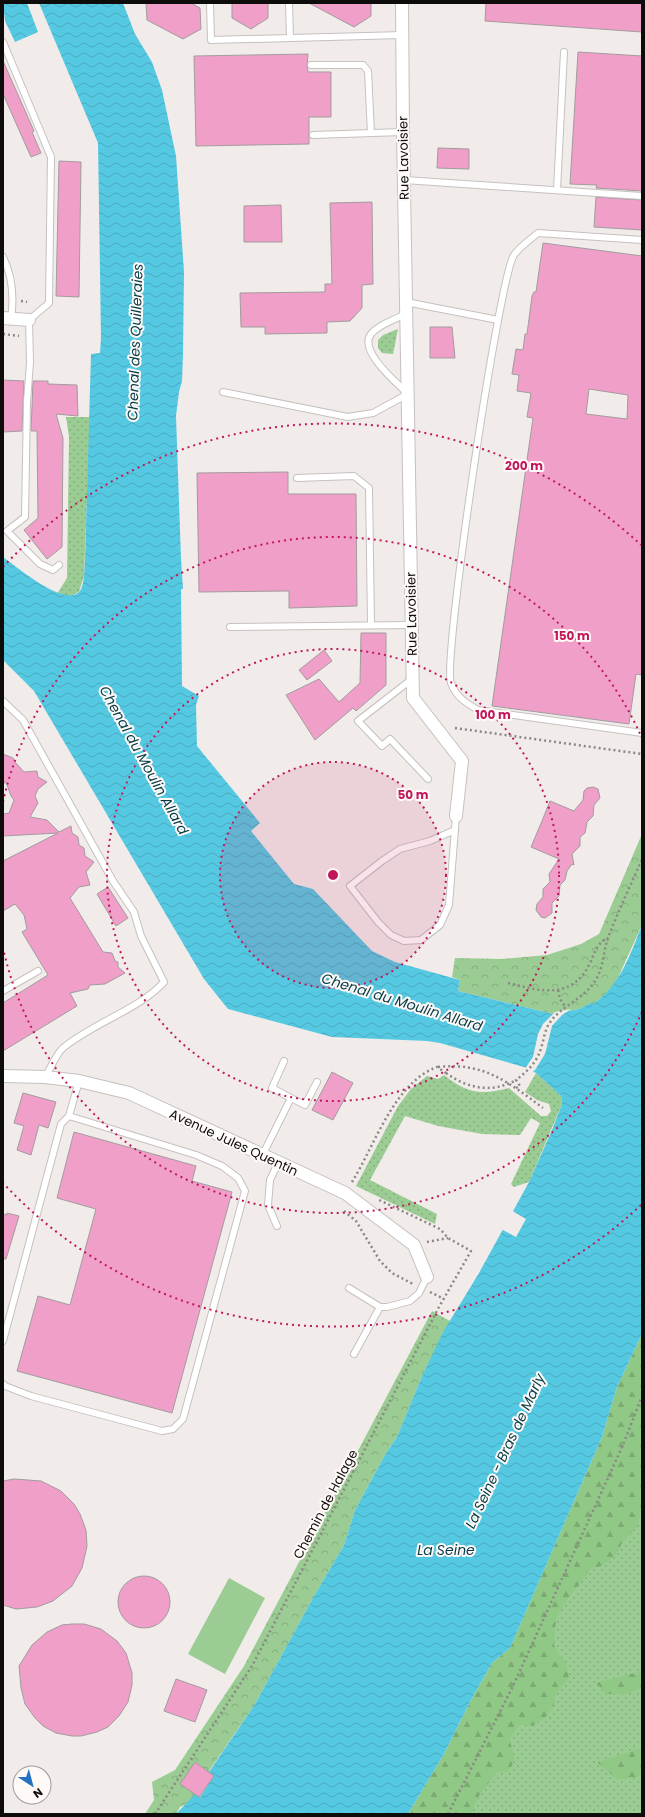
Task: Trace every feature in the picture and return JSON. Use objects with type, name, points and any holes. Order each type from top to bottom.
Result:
[{"type":"street","name":"Rue Lavoisier","points":[[402,3],[412,698],[462,761],[456,816]]},
{"type":"street","points":[[7,319],[29,320]]},
{"type":"street","name":"Avenue Jules Quentin","points":[[3,1076],[46,1077],[79,1080],[129,1093],[262,1156],[345,1193],[414,1245]]},
{"type":"street","points":[[414,1245],[424,1282]]},
{"type":"lane","points":[[210,3],[211,40],[403,35]]},
{"type":"lane","points":[[289,3],[290,38]]},
{"type":"lane","points":[[3,42],[51,157],[49,303],[29,320],[30,363],[27,401],[25,517],[6,531],[40,564],[53,570],[59,565]]},
{"type":"lane","points":[[557,190],[564,52]]},
{"type":"lane","points":[[311,65],[363,65],[368,71],[371,133]]},
{"type":"lane","points":[[313,135],[403,132]]},
{"type":"lane","points":[[404,180],[642,196]]},
{"type":"lane","points":[[642,240],[538,233],[514,256],[498,320],[455,605],[450,682],[460,700],[478,710],[642,732]]},
{"type":"lane","points":[[3,257],[14,296],[7,319]]},
{"type":"lane","points":[[223,392],[348,417],[373,413],[408,394],[375,360],[368,347],[368,340],[371,334],[406,308],[498,320]]},
{"type":"lane","points":[[297,478],[354,476],[369,488],[371,624]]},
{"type":"lane","points":[[230,627],[371,624],[411,625]]},
{"type":"lane","points":[[412,679],[358,721],[382,746],[390,739],[428,778]]},
{"type":"lane","points":[[3,701],[23,720],[114,881],[134,912],[141,936],[164,982],[154,993],[109,1018],[62,1049],[46,1077]]},
{"type":"lane","points":[[455,830],[430,841],[400,849],[350,886],[378,922],[391,935],[404,941],[421,940],[440,925],[449,906],[455,830],[456,816]]},
{"type":"lane","points":[[3,991],[38,972]]},
{"type":"lane","points":[[284,1061],[272,1088],[305,1105],[317,1082]]},
{"type":"lane","points":[[3,1341],[61,1124],[68,1116],[79,1080]]},
{"type":"lane","points":[[262,1156],[291,1098]]},
{"type":"lane","points":[[3,1384],[39,1398],[162,1431],[173,1429],[183,1419],[245,1192],[238,1178],[216,1164],[196,1155],[68,1116]]},
{"type":"lane","points":[[277,1226],[268,1205],[270,1180],[278,1163]]},
{"type":"lane","points":[[349,1288],[380,1306],[410,1301],[419,1293],[424,1282]]},
{"type":"lane","points":[[354,1354],[380,1306]]},
{"type":"path","points":[[3,334],[18,336]]},
{"type":"path","points":[[451,723],[456,729],[642,754]]},
{"type":"path","points":[[437,1067],[462,1083],[476,1088],[494,1088],[517,1082],[534,1064],[541,1051],[548,1025],[556,1015],[586,993],[596,980],[603,962],[606,943],[642,859]]},
{"type":"path","points":[[508,982],[531,989],[558,990],[566,988],[580,978],[590,965],[596,949],[601,941],[608,938]]},
{"type":"path","points":[[558,990],[560,999],[566,1008]]},
{"type":"path","points":[[349,1185],[400,1095],[424,1071],[437,1067],[466,1066],[495,1074],[543,1108]]},
{"type":"path","points":[[516,1088],[520,1086],[517,1082]]},
{"type":"path","points":[[342,1209],[356,1221],[369,1245],[392,1273],[424,1282],[444,1299]]},
{"type":"path","name":"Chemin de Halage","points":[[155,1814],[252,1666],[444,1299],[471,1251],[448,1238],[414,1245]]},
{"type":"path","points":[[448,1814],[513,1686],[623,1445],[642,1396]]},
{"type":"green space","points":[[398,329],[393,354],[382,353],[378,348],[378,340],[383,335]]},
{"type":"green space","points":[[66,417],[90,417],[84,576],[79,592],[66,596],[57,594],[67,578],[69,437]]},
{"type":"green space","points":[[642,834],[642,925],[616,982],[608,992],[591,1006],[592,1003],[579,1009],[553,1014],[458,991],[460,980],[452,977],[455,958],[502,959],[547,955],[581,944],[599,934]]},
{"type":"green space","points":[[536,1073],[561,1096],[562,1104],[529,1182],[514,1187],[511,1184],[540,1123],[531,1118],[520,1135],[482,1134],[438,1126],[405,1116],[370,1180],[437,1214],[435,1224],[356,1186],[398,1106],[411,1089],[427,1076],[438,1079],[444,1075],[460,1086],[475,1091],[490,1092],[509,1088],[541,1116],[547,1116],[551,1111],[549,1104],[537,1100],[525,1092]]},
{"type":"green space","points":[[432,1311],[450,1321],[422,1376],[397,1437],[386,1453],[355,1510],[344,1545],[314,1596],[255,1704],[209,1771],[214,1776],[199,1797],[180,1807],[176,1814],[145,1814],[154,1800],[152,1782],[175,1770],[244,1666]]},
{"type":"green space","points":[[642,1334],[642,1508],[637,1526],[622,1543],[616,1555],[602,1566],[591,1568],[563,1606],[556,1620],[554,1645],[566,1664],[569,1678],[556,1693],[554,1704],[546,1717],[532,1726],[521,1725],[516,1729],[509,1740],[514,1756],[513,1764],[507,1772],[498,1771],[480,1794],[471,1814],[408,1814],[444,1754],[471,1700],[492,1663],[510,1648],[602,1437],[617,1387]]},
{"type":"green space","points":[[642,1396],[642,1814],[448,1814]]},
{"type":"green space","points":[[229,1578],[265,1598],[225,1674],[188,1654]]},
{"type":"green space","points":[[642,1671],[642,1688],[626,1694],[607,1694],[596,1683]]},
{"type":"green space","points":[[642,1748],[642,1776],[618,1780],[597,1762]]},
{"type":"water","points":[[3,3],[27,3],[38,32],[15,42],[5,21]]},
{"type":"water","points":[[39,3],[123,3],[135,34],[152,62],[162,90],[176,156],[184,272],[182,381],[176,416],[183,589],[181,589],[182,686],[199,696],[196,705],[197,746],[260,823],[251,831],[294,884],[313,889],[372,951],[395,962],[460,980],[458,991],[553,1014],[579,1009],[593,1002],[592,1005],[610,989],[623,969],[642,925],[642,1334],[617,1387],[602,1437],[510,1648],[492,1663],[471,1700],[444,1754],[408,1814],[176,1814],[195,1794],[200,1797],[214,1776],[209,1772],[255,1704],[314,1596],[344,1545],[355,1510],[386,1453],[397,1437],[422,1376],[443,1332],[479,1273],[529,1182],[562,1104],[561,1096],[536,1073],[524,1067],[440,1043],[427,1041],[332,1037],[228,1009],[204,979],[34,691],[3,660],[3,557],[41,584],[64,595],[73,595],[80,591],[83,584],[91,354],[100,353],[101,338],[98,143]]},
{"type":"pier","points":[[571,1009],[562,1015],[552,1026],[545,1054],[535,1070],[531,1073],[524,1070],[533,1057],[538,1034],[543,1024],[555,1012]]},
{"type":"pier","points":[[511,1210],[526,1219],[516,1237],[501,1229]]},
{"type":"building","points":[[146,3],[191,3],[200,8],[201,29],[183,39],[147,20]]},
{"type":"building","points":[[232,3],[268,3],[268,18],[251,29],[232,18]]},
{"type":"building","points":[[309,3],[371,3],[371,16],[354,27]]},
{"type":"building","points":[[486,3],[642,3],[642,32],[485,21]]},
{"type":"building","points":[[578,52],[642,56],[642,191],[596,188],[597,185],[570,184]]},
{"type":"building","points":[[308,54],[308,72],[331,72],[331,117],[309,117],[309,144],[196,146],[194,56]]},
{"type":"building","points":[[3,61],[34,131],[32,132],[41,153],[31,157],[3,94]]},
{"type":"building","points":[[438,148],[469,149],[469,169],[437,168]]},
{"type":"building","points":[[59,161],[81,162],[79,297],[56,296]]},
{"type":"building","points":[[596,197],[642,200],[642,230],[594,227]]},
{"type":"building","points":[[372,202],[373,284],[362,285],[362,308],[350,321],[327,322],[327,333],[265,334],[265,327],[241,327],[240,293],[325,292],[325,284],[332,284],[330,203]]},
{"type":"building","points":[[281,205],[282,242],[244,242],[244,206]]},
{"type":"building","points":[[543,243],[642,256],[642,675],[636,674],[629,724],[492,706],[533,418],[527,417],[531,393],[517,391],[519,375],[512,374],[516,349],[523,350],[525,334],[527,334],[532,296],[534,292],[536,292]],"holes":[[[589,389],[628,395],[627,419],[586,414]]]},
{"type":"building","points":[[430,327],[452,327],[455,358],[430,358]]},
{"type":"building","points":[[3,380],[24,381],[22,431],[3,432]]},
{"type":"building","points":[[33,381],[48,381],[48,384],[77,385],[78,416],[56,414],[63,438],[62,547],[47,559],[24,530],[38,518],[37,431],[31,431]]},
{"type":"building","points":[[288,472],[288,494],[356,494],[357,606],[289,608],[289,591],[199,592],[197,473]]},
{"type":"building","points":[[361,633],[386,633],[386,685],[356,711],[353,708],[315,740],[286,695],[319,679],[339,702],[360,683]]},
{"type":"building","points":[[324,650],[332,661],[307,680],[299,670]]},
{"type":"building","points":[[3,754],[13,758],[24,772],[37,771],[38,777],[47,782],[38,789],[35,796],[38,803],[30,817],[47,820],[59,832],[71,826],[72,833],[78,837],[79,845],[84,848],[85,856],[94,862],[86,872],[90,885],[79,887],[70,898],[103,952],[112,953],[115,961],[118,962],[118,967],[125,973],[105,984],[90,985],[88,989],[70,993],[77,1006],[3,1051],[3,1003],[48,975],[22,932],[27,929],[24,915],[15,904],[3,911],[3,861],[58,833],[3,836],[3,814],[9,813],[14,800],[6,782],[3,784]]},
{"type":"building","points":[[593,787],[598,789],[600,798],[594,805],[593,816],[587,822],[585,833],[580,837],[580,846],[572,854],[574,865],[572,864],[567,871],[565,880],[560,885],[559,896],[552,903],[552,913],[545,918],[541,917],[536,910],[537,904],[543,897],[543,889],[550,882],[549,874],[559,859],[531,847],[550,801],[574,811],[583,800],[584,791],[587,788]]},
{"type":"building","points":[[108,887],[128,918],[116,926],[97,894]]},
{"type":"building","points":[[332,1072],[353,1083],[333,1120],[312,1110]]},
{"type":"building","points":[[23,1093],[56,1102],[48,1128],[39,1125],[31,1155],[17,1150],[24,1126],[14,1123]]},
{"type":"building","points":[[74,1132],[196,1166],[192,1181],[232,1192],[172,1413],[17,1371],[38,1296],[70,1305],[96,1209],[57,1198]]},
{"type":"building","points":[[7,1213],[19,1216],[6,1259],[3,1259],[3,1214],[7,1215]]},
{"type":"building","points":[[14,1479],[41,1481],[61,1491],[74,1504],[80,1514],[86,1530],[87,1546],[82,1568],[72,1586],[53,1601],[37,1607],[16,1609],[3,1605],[3,1481]]},
{"type":"building","points":[[139,1576],[149,1576],[163,1583],[170,1597],[170,1607],[163,1621],[149,1628],[139,1628],[129,1624],[122,1617],[118,1607],[118,1597],[122,1587],[129,1580]]},
{"type":"building","points":[[84,1624],[101,1629],[117,1641],[126,1653],[132,1673],[132,1685],[128,1702],[119,1716],[108,1727],[97,1732],[81,1736],[56,1733],[43,1726],[35,1718],[25,1704],[21,1688],[19,1666],[32,1645],[47,1632],[62,1625]]},
{"type":"building","points":[[176,1679],[207,1690],[195,1722],[164,1711]]},
{"type":"building","points":[[195,1762],[214,1776],[199,1797],[180,1784]]},
{"type":"water label","name":"Chenal des Quilleraies","points":[[135,342]]},
{"type":"water label","name":"Chenal du Moulin Allard","points":[[144,760]]},
{"type":"water label","name":"Chenal du Moulin Allard","points":[[402,1002]]},
{"type":"water label","name":"La Seine - Bras de Marly","points":[[505,1451]]},
{"type":"water label","name":"La Seine","points":[[446,1550]]}]
